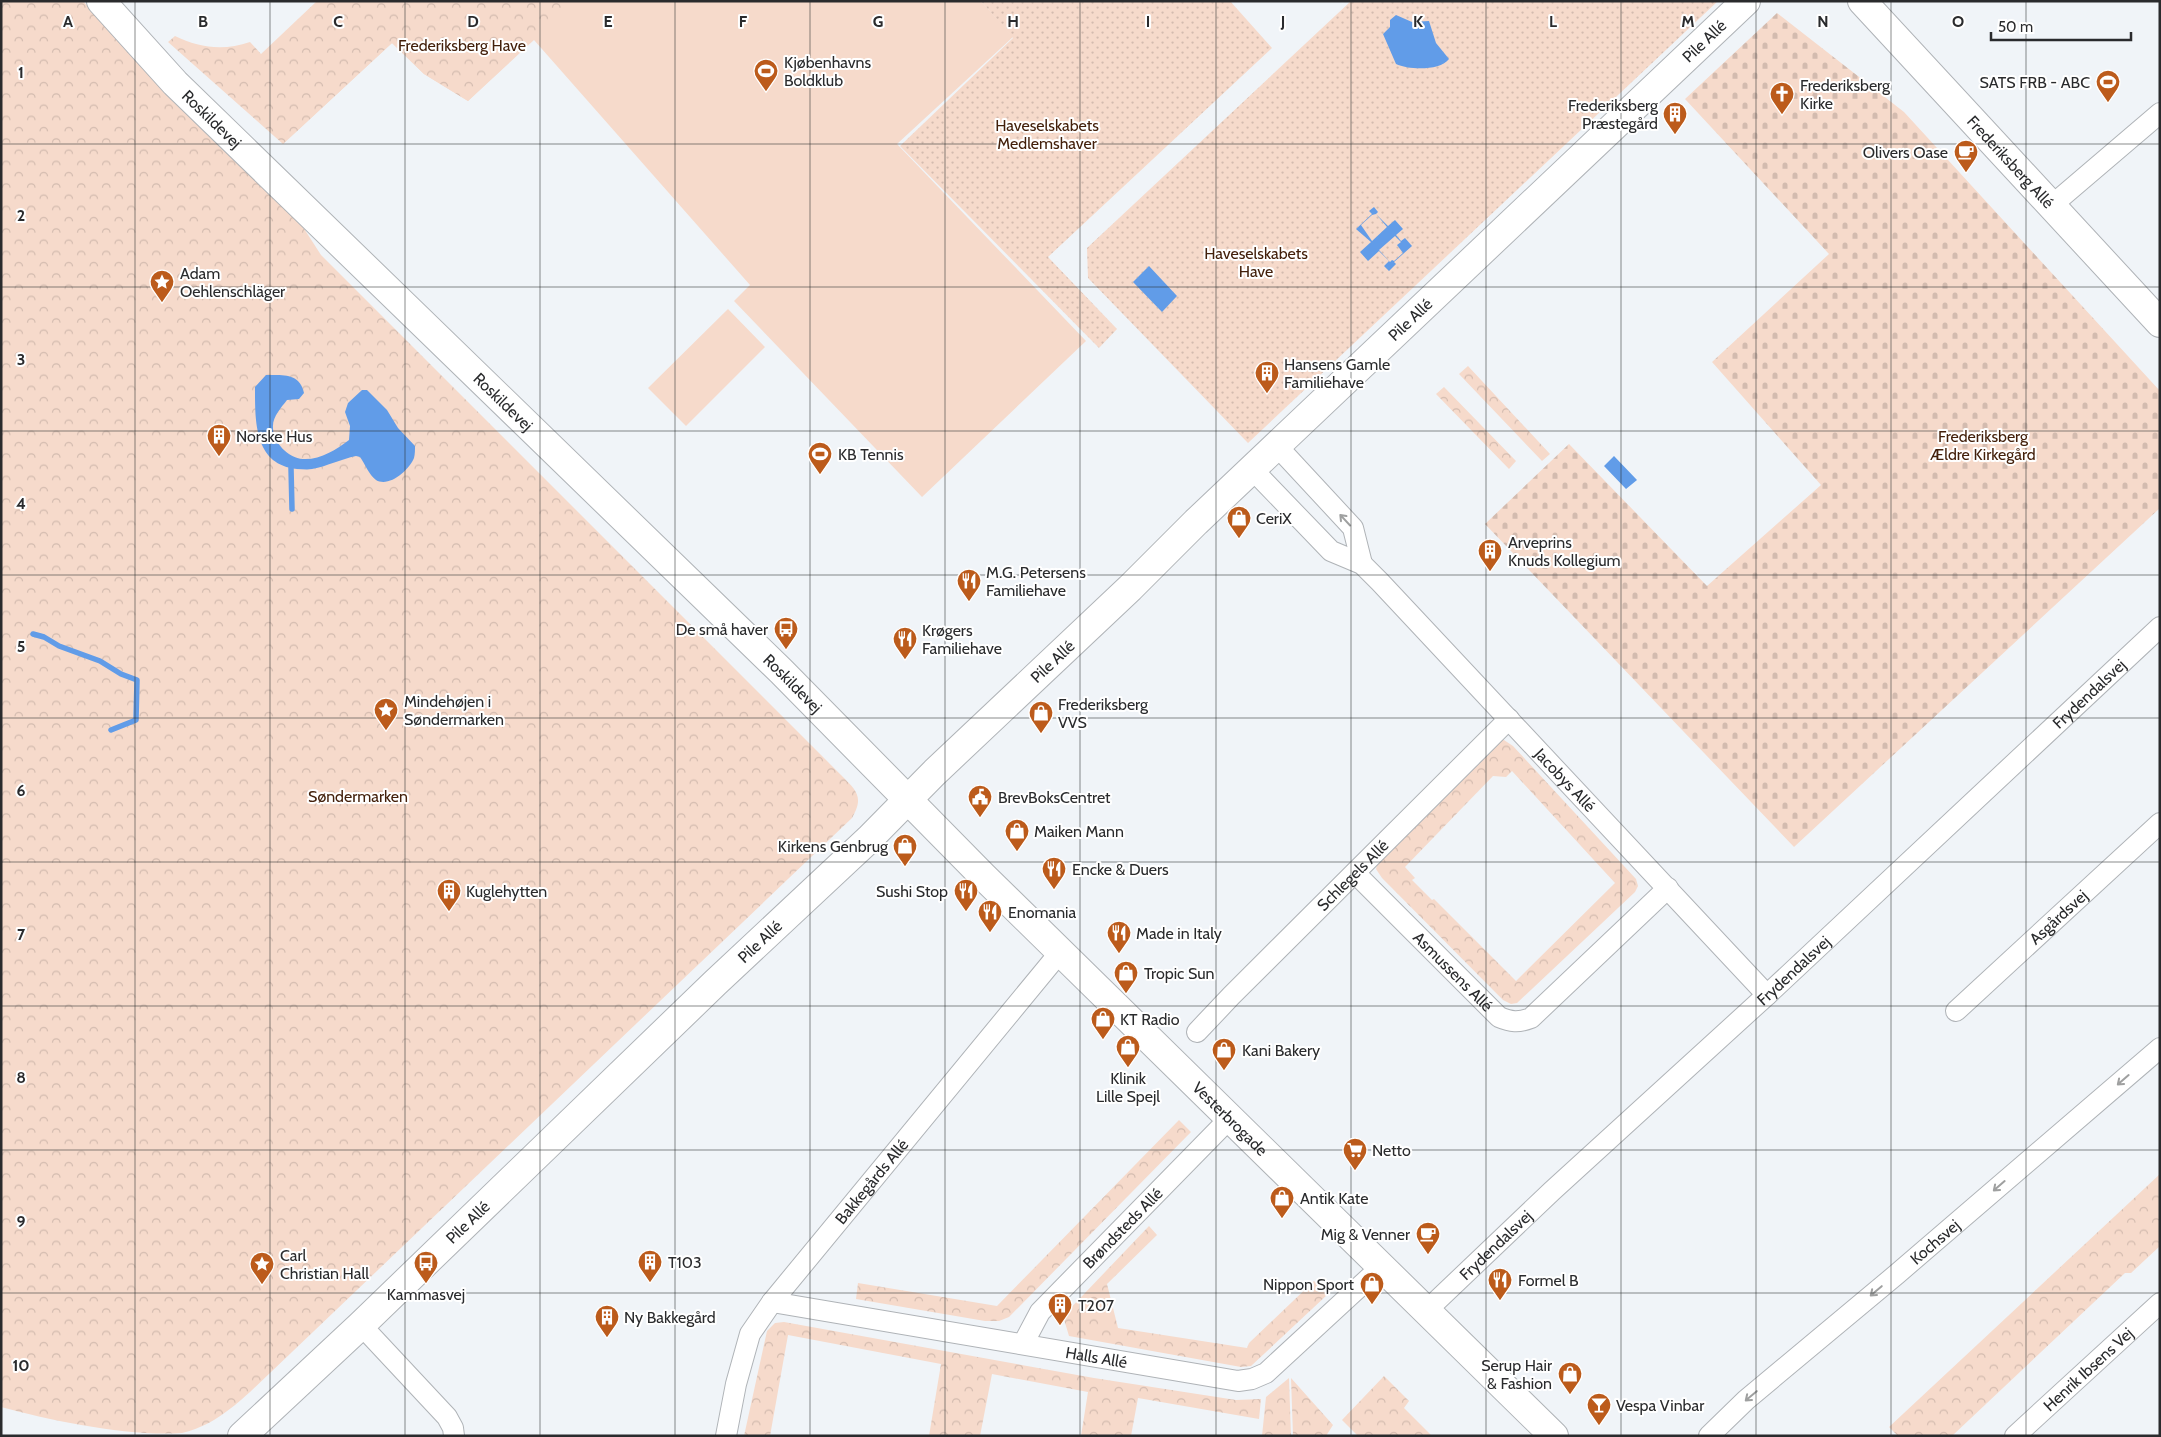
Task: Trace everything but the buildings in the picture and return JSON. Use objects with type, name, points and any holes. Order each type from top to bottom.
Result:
[{"type":"street","name":"Roskildevej","points":[[101,1],[175,83],[552,451],[781,671],[908,799]]},
{"type":"street","name":"Pile Allé","points":[[242,1436],[361,1325],[625,1069],[869,840],[908,799],[1130,588],[1196,522],[1746,1]]},
{"type":"street","name":"Frederiksberg Allé","points":[[1862,1],[2160,323]]},
{"type":"street","points":[[2051,206],[2160,113]]},
{"type":"street","name":"Jacobys Allé","points":[[1277,446],[1353,528],[1362,564]]},
{"type":"street","name":"Jacobys Allé","points":[[1252,469],[1331,551],[1362,564],[1767,995]]},
{"type":"street","name":"Frydendalsvej","points":[[1426,1311],[1559,1185],[1767,995],[2160,627]]},
{"type":"street","name":"Schlegels Allé","points":[[1197,1032],[1509,719]]},
{"type":"street","name":"Vesterbrogade","points":[[908,799],[1554,1436]]},
{"type":"street","name":"Asgårdsvej","points":[[1956,1011],[2160,823]]},
{"type":"street","name":"Asmussens Allé","points":[[1355,873],[1499,1017],[1510,1022],[1520,1022],[1531,1018],[1668,888]]},
{"type":"street","name":"Bakkegårds Allé","points":[[726,1436],[736,1384],[750,1334],[772,1302],[1061,951]]},
{"type":"street","name":"Kochsvej","points":[[1709,1436],[1746,1400],[2160,1048]]},
{"type":"street","name":"Brøndsteds Allé","points":[[1024,1344],[1040,1312],[1230,1118]]},
{"type":"street","name":"Halls Allé","points":[[772,1302],[1238,1381],[1252,1380],[1266,1373],[1381,1267]]},
{"type":"street","name":"Henrik Ibsens Vej","points":[[2015,1436],[2160,1303]]},
{"type":"street","points":[[361,1325],[447,1417],[453,1432]]},
{"type":"green space","name":"Søndermarken","points":[[1,1],[83,1],[165,92],[303,227],[321,255],[847,781],[855,790],[858,799],[858,805],[852,818],[250,1392],[210,1422],[182,1433],[139,1433],[91,1427],[1,1407]]},
{"type":"green space","name":"Frederiksberg Have","points":[[317,1],[574,1],[468,101],[424,74],[392,43],[283,144],[168,42],[175,36],[202,46],[212,47],[231,47],[250,42],[261,54]]},
{"type":"green space","points":[[502,1],[981,1],[1013,37],[897,144],[1086,341],[922,497],[734,301],[750,285],[534,40],[468,101],[424,74],[392,43],[283,144],[391,35]]},
{"type":"green space","name":"Haveselskabets Medlemshaver","points":[[981,1],[1230,1],[1272,48],[1048,257],[1117,329],[1099,348],[900,146],[1013,38]]},
{"type":"green space","name":"Haveselskabets Have","points":[[1351,1],[1718,1],[1248,443],[1088,278],[1087,248]]},
{"type":"green space","name":"Frederiksberg Ældre Kirkegård","points":[[1777,13],[1904,112],[2160,391],[2160,508],[1794,847],[1485,524],[1569,444],[1707,586],[1821,485],[1712,362],[1829,254],[1685,99]]},
{"type":"green space","points":[[728,309],[765,347],[686,426],[648,388]]},
{"type":"green space","points":[[1468,366],[1550,454],[1542,461],[1459,374]]},
{"type":"green space","points":[[1444,387],[1516,461],[1509,469],[1436,394]]},
{"type":"green space","points":[[1504,740],[1513,746],[1636,879],[1638,886],[1635,892],[1517,1003],[1511,1004],[1503,1000],[1382,878],[1376,869],[1379,858],[1497,741]],"holes":[[[1512,771],[1615,883],[1516,981],[1434,899],[1432,900],[1412,880],[1415,878],[1405,867],[1493,776],[1506,777]]]},
{"type":"green space","points":[[1179,1120],[1191,1132],[1009,1317],[999,1321],[985,1321],[856,1299],[858,1283],[997,1306]]},
{"type":"green space","points":[[2160,1174],[2160,1246],[2131,1273],[2125,1273],[1952,1436],[1898,1436],[1889,1427]]},
{"type":"green space","points":[[1149,1226],[1157,1235],[1107,1284],[1118,1328],[1247,1348],[1249,1343],[1314,1281],[1327,1295],[1251,1366],[1241,1367],[1069,1336],[1063,1316]]},
{"type":"green space","points":[[784,1322],[1094,1378],[1236,1400],[1261,1399],[1259,1419],[1138,1398],[1131,1436],[1081,1436],[1088,1392],[992,1374],[980,1436],[929,1436],[941,1364],[788,1335],[770,1436],[744,1436],[767,1331],[775,1323]]},
{"type":"green space","points":[[1384,1376],[1409,1401],[1404,1408],[1432,1436],[1358,1436],[1342,1420]]},
{"type":"green space","points":[[1289,1378],[1291,1436],[1262,1436],[1266,1397]]},
{"type":"green space","points":[[1291,1378],[1333,1425],[1326,1436],[1293,1436]]},
{"type":"water","points":[[1396,15],[1412,22],[1429,21],[1436,43],[1449,59],[1439,66],[1424,68],[1396,64],[1383,34],[1390,27],[1390,20]]},
{"type":"water","points":[[1374,207],[1378,212],[1376,214],[1388,226],[1395,220],[1403,229],[1396,235],[1401,241],[1405,238],[1412,246],[1394,262],[1396,264],[1389,271],[1384,266],[1389,261],[1379,251],[1368,261],[1360,252],[1371,242],[1356,229],[1372,214],[1369,211]],"holes":[[[1376,214],[1387,227],[1372,241],[1361,225],[1372,215]],[[1395,236],[1401,242],[1397,245],[1403,253],[1390,262],[1379,250]]]},
{"type":"water","points":[[1149,266],[1177,296],[1162,312],[1133,282]]},
{"type":"water","points":[[266,375],[290,376],[302,386],[304,393],[299,399],[287,400],[277,413],[273,424],[276,439],[282,448],[292,456],[303,459],[316,458],[333,451],[349,440],[350,426],[345,412],[348,403],[362,390],[367,390],[387,410],[398,428],[415,446],[414,456],[408,468],[392,480],[381,482],[374,478],[360,457],[356,456],[310,469],[283,466],[272,459],[260,439],[256,414],[255,387]]},
{"type":"water","points":[[1614,456],[1637,480],[1626,489],[1604,466]]},
{"type":"waterway","points":[[291,468],[292,509]]},
{"type":"waterway","points":[[33,634],[100,661],[121,674],[137,680],[136,720],[111,730]]},
{"type":"place","name":"Kjøbenhavns Boldklub","points":[[766,92]]},
{"type":"place","name":"SATS FRB - ABC","points":[[2108,103]]},
{"type":"place","name":"Frederiksberg Kirke","points":[[1782,115]]},
{"type":"place","name":"Frederiksberg Præstegård","points":[[1675,135]]},
{"type":"place","name":"Olivers Oase","points":[[1966,173]]},
{"type":"place","name":"Adam Oehlenschläger","points":[[162,303]]},
{"type":"place","name":"Hansens Gamle Familiehave","points":[[1267,394]]},
{"type":"place","name":"Norske Hus","points":[[219,457]]},
{"type":"place","name":"KB Tennis","points":[[820,475]]},
{"type":"place","name":"CeriX","points":[[1239,539]]},
{"type":"place","name":"Arveprins Knuds Kollegium","points":[[1490,572]]},
{"type":"place","name":"M.G. Petersens Familiehave","points":[[969,602]]},
{"type":"place","name":"De små haver","points":[[786,650]]},
{"type":"place","name":"Krøgers Familiehave","points":[[905,660]]},
{"type":"place","name":"Mindehøjen i Søndermarken","points":[[386,731]]},
{"type":"place","name":"Frederiksberg VVS","points":[[1041,734]]},
{"type":"place","name":"BrevBoksCentret","points":[[980,818]]},
{"type":"place","name":"Maiken Mann","points":[[1017,852]]},
{"type":"place","name":"Kirkens Genbrug","points":[[905,867]]},
{"type":"place","name":"Encke & Duers","points":[[1054,890]]},
{"type":"place","name":"Kuglehytten","points":[[449,912]]},
{"type":"place","name":"Sushi Stop","points":[[966,912]]},
{"type":"place","name":"Enomania","points":[[990,933]]},
{"type":"place","name":"Made in Italy","points":[[1119,954]]},
{"type":"place","name":"Tropic Sun","points":[[1126,994]]},
{"type":"place","name":"KT Radio","points":[[1103,1040]]},
{"type":"place","name":"Klinik Lille Spejl","points":[[1128,1068]]},
{"type":"place","name":"Kani Bakery","points":[[1224,1071]]},
{"type":"place","name":"Netto","points":[[1355,1171]]},
{"type":"place","name":"Antik Kate","points":[[1282,1219]]},
{"type":"place","name":"Mig & Venner","points":[[1428,1255]]},
{"type":"place","name":"T103","points":[[650,1283]]},
{"type":"place","name":"Kammasvej","points":[[426,1284]]},
{"type":"place","name":"Carl Christian Hall","points":[[262,1285]]},
{"type":"place","name":"Formel B","points":[[1500,1301]]},
{"type":"place","name":"Nippon Sport","points":[[1372,1305]]},
{"type":"place","name":"T207","points":[[1060,1326]]},
{"type":"place","name":"Ny Bakkegård","points":[[607,1338]]},
{"type":"place","name":"Serup Hair & Fashion","points":[[1570,1395]]},
{"type":"place","name":"Vespa Vinbar","points":[[1599,1426]]}]
